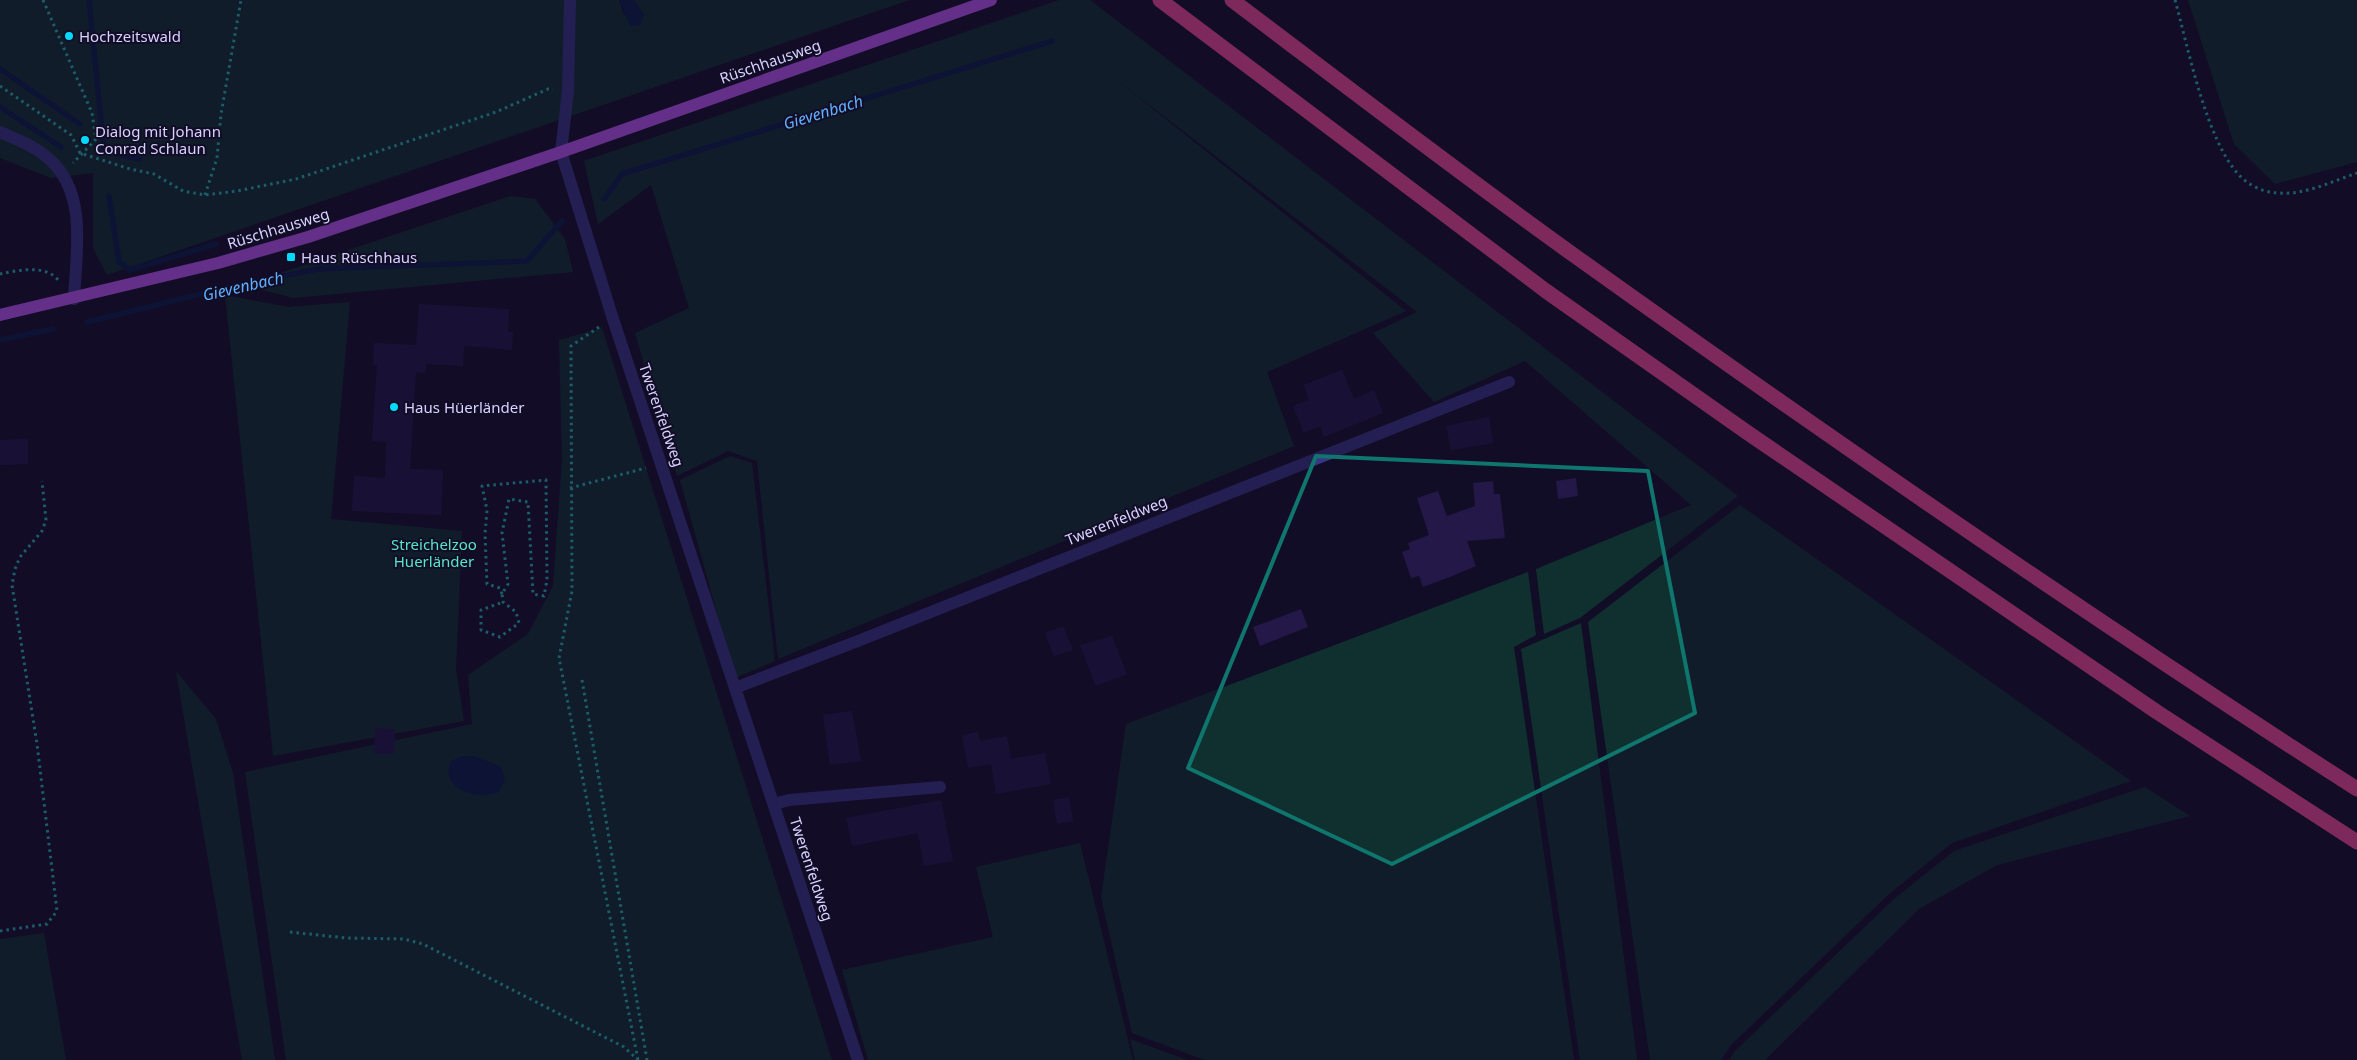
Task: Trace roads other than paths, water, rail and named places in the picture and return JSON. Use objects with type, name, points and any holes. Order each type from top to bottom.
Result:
[{"type":"highway","points":[[1160,0],[1570,308],[2157,712],[2357,842]]},
{"type":"highway","points":[[1232,0],[1573,255],[1773,396],[2180,676],[2357,790]]},
{"type":"main road","name":"Rüschhausweg","points":[[0,315],[74,299],[218,263],[308,237],[561,152],[990,0]]},
{"type":"street","points":[[561,152],[568,91],[570,0]]},
{"type":"street","points":[[0,132],[32,146],[50,159],[63,172],[75,209],[77,234],[74,299]]},
{"type":"street","name":"Twerenfeldweg","points":[[561,152],[613,320],[858,1060]]},
{"type":"street","name":"Twerenfeldweg","points":[[735,688],[858,642],[1508,382]]},
{"type":"street","points":[[774,804],[789,800],[940,787]]},
{"type":"water","points":[[619,0],[634,0],[644,15],[640,25],[630,26]]},
{"type":"water","points":[[461,756],[475,756],[501,767],[505,779],[499,792],[482,795],[472,794],[455,786],[450,779],[451,761]]},
{"type":"waterway","points":[[89,0],[104,151],[139,159]]},
{"type":"waterway","name":"Gievenbach","points":[[604,199],[622,174],[1052,41]]},
{"type":"waterway","points":[[0,69],[80,124]]},
{"type":"waterway","points":[[0,107],[61,147]]},
{"type":"waterway","points":[[109,196],[119,262],[130,270],[216,244]]},
{"type":"waterway","name":"Gievenbach","points":[[87,322],[234,286],[318,269],[527,261],[562,221]]},
{"type":"waterway","name":"Gievenbach","points":[[0,340],[53,329]]},
{"type":"place","name":"Hochzeitswald","points":[[69,36]]},
{"type":"place","name":"Dialog mit Johann Conrad Schlaun","points":[[85,140]]},
{"type":"place","name":"Haus Rüschhaus","points":[[291,257]]},
{"type":"place","name":"Haus Hüerländer","points":[[394,407]]},
{"type":"park label","name":"Streichelzoo Huerländer","points":[[434,552]]}]
